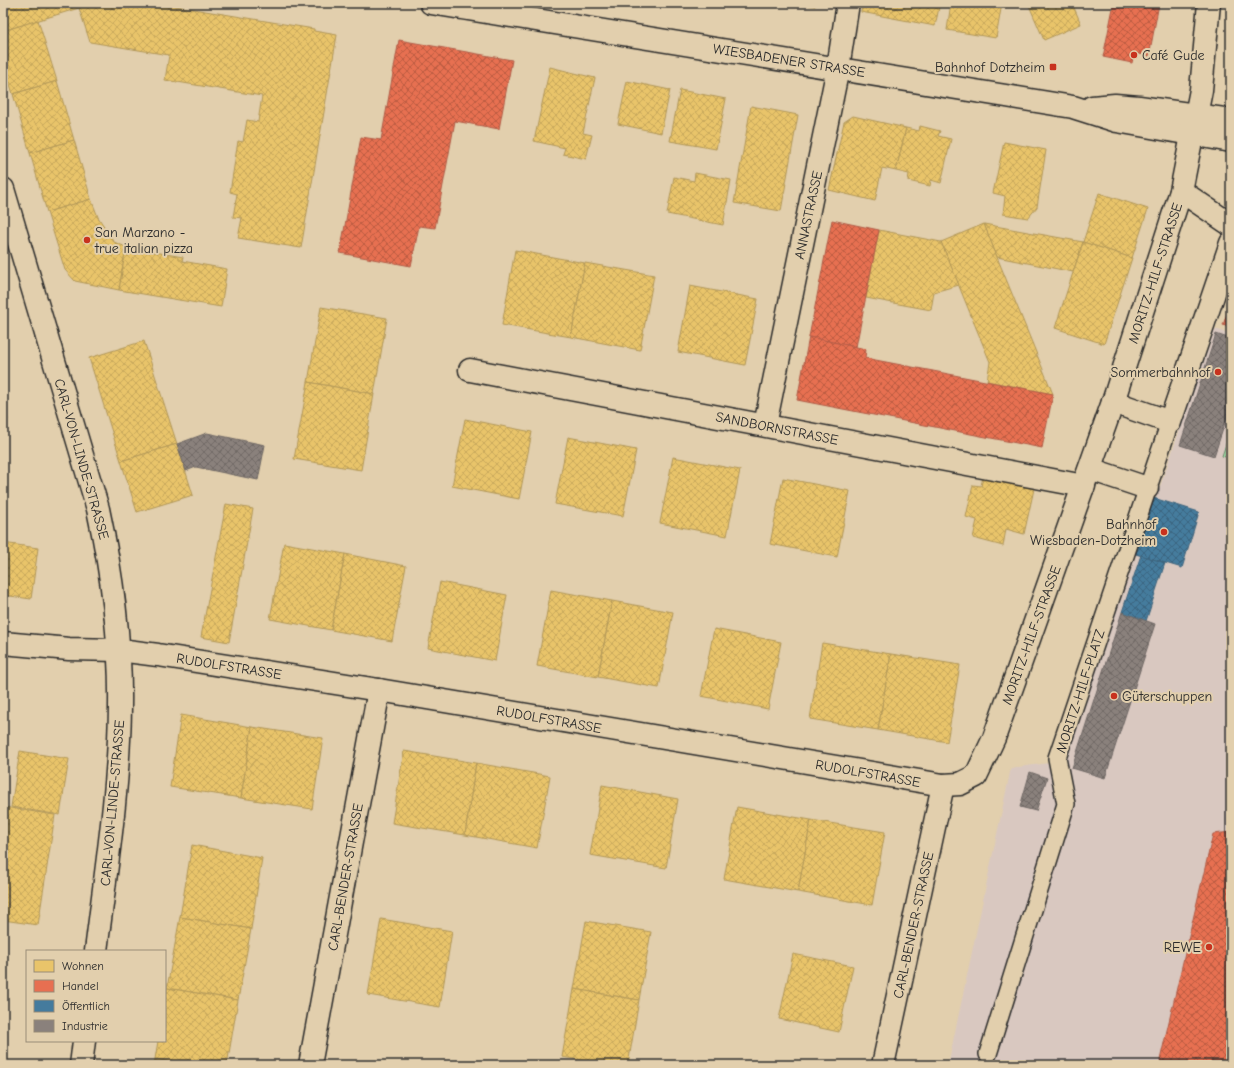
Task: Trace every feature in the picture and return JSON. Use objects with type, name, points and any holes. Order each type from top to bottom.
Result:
[{"type":"street","name":"WIESBADENER STRASSE","points":[[433,3],[1073,107],[1115,105],[1133,106],[1195,125],[1231,141]]},
{"type":"street","name":"WIESBADENER STRASSE","points":[[483,3],[505,14]]},
{"type":"street","name":"ANNASTRASSE","points":[[765,426],[838,68],[848,3]]},
{"type":"street","name":"MORITZ-HILF-STRASSE","points":[[976,776],[994,738],[1087,477],[1113,402],[1181,191],[1201,90],[1209,3]]},
{"type":"street","name":"WIESBADENER STRASSE","points":[[1195,125],[1231,120]]},
{"type":"street","name":"CARL-VON-LINDE-STRASSE","points":[[3,189],[98,509],[108,555],[119,650],[120,707],[118,765],[96,950]]},
{"type":"street","name":"MORITZ-HILF-STRASSE","points":[[1181,191],[1231,225]]},
{"type":"street","points":[[1113,402],[1170,422],[1231,243]]},
{"type":"street","name":"SANDBORNSTRASSE","points":[[470,370],[765,426],[1087,477]]},
{"type":"street","points":[[1087,477],[1147,488]]},
{"type":"street","name":"RUDOLFSTRASSE","points":[[3,643],[69,649],[119,650],[166,656],[379,690],[943,785],[960,784],[976,776]]},
{"type":"street","name":"CARL-BENDER-STRASSE","points":[[310,1065],[379,690]]},
{"type":"street","name":"CARL-BENDER-STRASSE","points":[[883,1065],[943,785]]},
{"type":"street","points":[[81,1065],[84,1042]]},
{"type":"lane","name":"MORITZ-HILF-PLATZ","points":[[988,1054],[1066,804],[1057,758],[1170,422]]},
{"type":"shaded area","points":[[1215,329],[1231,334],[1231,1065],[948,1065],[1011,768],[1064,761]]},
{"type":"green space","points":[[1231,429],[1231,446],[1225,457],[1222,456]]},
{"type":"building: Wohnen","points":[[5,3],[157,3],[314,29],[314,31],[337,35],[301,248],[238,238],[242,218],[233,217],[237,194],[230,192],[238,141],[243,142],[247,120],[258,122],[262,96],[165,80],[169,55],[90,42],[79,8],[3,31],[3,6]]},
{"type":"building: Wohnen","points":[[797,3],[816,3],[815,6]]},
{"type":"building: Wohnen","points":[[863,3],[940,3],[935,26],[861,12]]},
{"type":"building: Wohnen","points":[[951,3],[1002,3],[996,38],[947,30]]},
{"type":"building: Wohnen","points":[[1028,3],[1072,3],[1081,24],[1044,40]]},
{"type":"building: Wohnen","points":[[38,20],[57,81],[13,94],[3,62],[3,31]]},
{"type":"building: Wohnen","points":[[550,67],[595,78],[583,133],[592,135],[586,159],[563,154],[565,148],[534,141]]},
{"type":"building: Wohnen","points":[[57,81],[74,140],[30,153],[13,94]]},
{"type":"building: Wohnen","points":[[627,81],[670,90],[661,133],[618,124]]},
{"type":"building: Wohnen","points":[[680,90],[726,99],[716,149],[670,141]]},
{"type":"building: Wohnen","points":[[751,106],[798,115],[781,211],[734,203]]},
{"type":"building: Wohnen","points":[[853,116],[906,128],[896,171],[882,168],[875,201],[829,190],[844,122]]},
{"type":"building: Wohnen","points":[[920,126],[940,131],[938,136],[951,139],[941,183],[931,180],[930,186],[908,181],[909,174],[896,171],[906,128],[919,131]]},
{"type":"building: Wohnen","points":[[74,140],[91,199],[47,212],[30,153]]},
{"type":"building: Wohnen","points":[[1004,142],[1046,150],[1037,207],[1028,218],[1003,214],[1005,196],[993,193]]},
{"type":"building: Wohnen","points":[[695,173],[731,180],[723,225],[667,214],[674,177],[694,181]]},
{"type":"building: Wohnen","points":[[1099,193],[1148,209],[1132,258],[1083,242]]},
{"type":"building: Wohnen","points":[[91,199],[98,217],[114,242],[126,247],[119,290],[75,281],[65,270],[47,212]]},
{"type":"building: Wohnen","points":[[984,224],[1083,242],[1073,272],[997,257]]},
{"type":"building: Wohnen","points":[[984,224],[1053,394],[987,381],[990,362],[941,242]]},
{"type":"building: Wohnen","points":[[879,230],[941,242],[959,285],[934,292],[931,310],[866,298]]},
{"type":"building: Wohnen","points":[[1083,242],[1132,258],[1104,344],[1055,328]]},
{"type":"building: Wohnen","points":[[126,247],[183,257],[182,261],[227,269],[221,307],[119,290]]},
{"type":"building: Wohnen","points":[[515,250],[585,263],[571,337],[502,325]]},
{"type":"building: Wohnen","points":[[585,263],[654,275],[640,350],[571,337]]},
{"type":"building: Wohnen","points":[[690,286],[758,299],[745,365],[678,352]]},
{"type":"building: Wohnen","points":[[321,307],[387,318],[374,394],[308,382]]},
{"type":"building: Wohnen","points":[[144,341],[177,444],[121,461],[89,358]]},
{"type":"building: Wohnen","points":[[308,382],[374,394],[361,470],[294,459]]},
{"type":"building: Wohnen","points":[[3,403],[8,420],[3,422]]},
{"type":"building: Wohnen","points":[[465,419],[532,432],[519,499],[452,486]]},
{"type":"building: Wohnen","points":[[568,437],[636,450],[623,516],[555,504]]},
{"type":"building: Wohnen","points":[[177,444],[193,495],[137,512],[121,461]]},
{"type":"building: Wohnen","points":[[673,457],[740,470],[727,536],[660,523]]},
{"type":"building: Wohnen","points":[[983,477],[1034,489],[1024,534],[1006,529],[1003,546],[973,538],[977,520],[966,517],[973,485],[981,486]]},
{"type":"building: Wohnen","points":[[783,478],[850,491],[837,557],[770,544]]},
{"type":"building: Wohnen","points":[[226,504],[253,509],[229,642],[201,637]]},
{"type":"building: Wohnen","points":[[3,543],[38,548],[31,599],[3,595]]},
{"type":"building: Wohnen","points":[[284,543],[345,554],[331,630],[270,619]]},
{"type":"building: Wohnen","points":[[345,554],[406,566],[392,641],[331,630]]},
{"type":"building: Wohnen","points":[[440,582],[507,595],[495,661],[428,648]]},
{"type":"building: Wohnen","points":[[551,590],[612,601],[598,677],[537,666]]},
{"type":"building: Wohnen","points":[[612,601],[673,612],[659,688],[598,677]]},
{"type":"building: Wohnen","points":[[714,629],[781,642],[768,709],[701,696]]},
{"type":"building: Wohnen","points":[[822,643],[891,654],[878,730],[810,719]]},
{"type":"building: Wohnen","points":[[891,654],[960,665],[947,742],[878,730]]},
{"type":"building: Wohnen","points":[[181,715],[252,727],[241,798],[170,787]]},
{"type":"building: Wohnen","points":[[252,727],[323,738],[312,809],[241,798]]},
{"type":"building: Wohnen","points":[[20,751],[69,759],[60,815],[11,807]]},
{"type":"building: Wohnen","points":[[404,751],[476,763],[465,835],[392,823]]},
{"type":"building: Wohnen","points":[[476,763],[550,776],[537,848],[465,835]]},
{"type":"building: Wohnen","points":[[602,785],[678,799],[666,868],[590,855]]},
{"type":"building: Wohnen","points":[[4,807],[55,815],[38,925],[3,920]]},
{"type":"building: Wohnen","points":[[737,807],[811,820],[798,892],[724,879]]},
{"type":"building: Wohnen","points":[[811,820],[885,832],[872,905],[798,892]]},
{"type":"building: Wohnen","points":[[192,845],[262,858],[251,929],[180,917]]},
{"type":"building: Wohnen","points":[[180,917],[251,929],[238,1000],[167,988]]},
{"type":"building: Wohnen","points":[[381,919],[452,931],[440,1007],[368,995]]},
{"type":"building: Wohnen","points":[[586,921],[651,932],[639,1000],[574,989]]},
{"type":"building: Wohnen","points":[[793,954],[853,966],[839,1032],[779,1019]]},
{"type":"building: Wohnen","points":[[3,967],[7,967],[3,1001]]},
{"type":"building: Wohnen","points":[[167,988],[238,1000],[227,1065],[189,1065],[155,1059],[158,1042],[166,1042]]},
{"type":"building: Wohnen","points":[[574,989],[639,1000],[628,1065],[611,1065],[562,1057]]},
{"type":"building: Wohnen","points":[[155,1059],[189,1065],[154,1065]]},
{"type":"building: Handel","points":[[1114,3],[1159,4],[1149,56],[1134,53],[1132,63],[1103,57]]},
{"type":"building: Handel","points":[[399,40],[512,60],[499,129],[455,121],[435,228],[419,226],[411,266],[340,253],[361,137],[381,140]]},
{"type":"building: Handel","points":[[832,220],[879,230],[856,347],[809,337]]},
{"type":"building: Handel","points":[[1231,302],[1231,328],[1223,325]]},
{"type":"building: Handel","points":[[809,337],[866,349],[865,358],[1053,394],[1042,448],[797,400]]},
{"type":"building: Handel","name":"REWE","points":[[1231,832],[1231,1065],[1161,1065],[1160,1060],[1213,834]]},
{"type":"building: Öffentlich","name":"Bahnhof Wiesbaden-Dotzheim","points":[[1147,496],[1199,512],[1182,568],[1129,552]]},
{"type":"building: Öffentlich","points":[[1141,555],[1165,563],[1146,621],[1122,612]]},
{"type":"building: Industrie","name":"Sommerbahnhof","points":[[1216,334],[1231,339],[1231,405],[1214,456],[1180,445]]},
{"type":"building: Industrie","points":[[207,433],[265,445],[258,480],[196,467],[186,471],[177,444]]},
{"type":"building: Industrie","name":"Güterschuppen","points":[[1122,612],[1155,624],[1105,778],[1072,768]]},
{"type":"building: Industrie","points":[[1030,772],[1047,778],[1036,811],[1020,807]]},
{"type":"place","name":"Café Gude","points":[[1134,55]]},
{"type":"place","name":"Bahnhof Dotzheim","points":[[1053,67]]},
{"type":"place","name":"San Marzano - true italian pizza","points":[[87,240]]},
{"type":"place","name":"Sommerbahnhof","points":[[1218,372]]},
{"type":"place","name":"Bahnhof Wiesbaden-Dotzheim","points":[[1164,532]]},
{"type":"place","name":"Güterschuppen","points":[[1114,696]]},
{"type":"place","name":"REWE","points":[[1209,947]]}]
